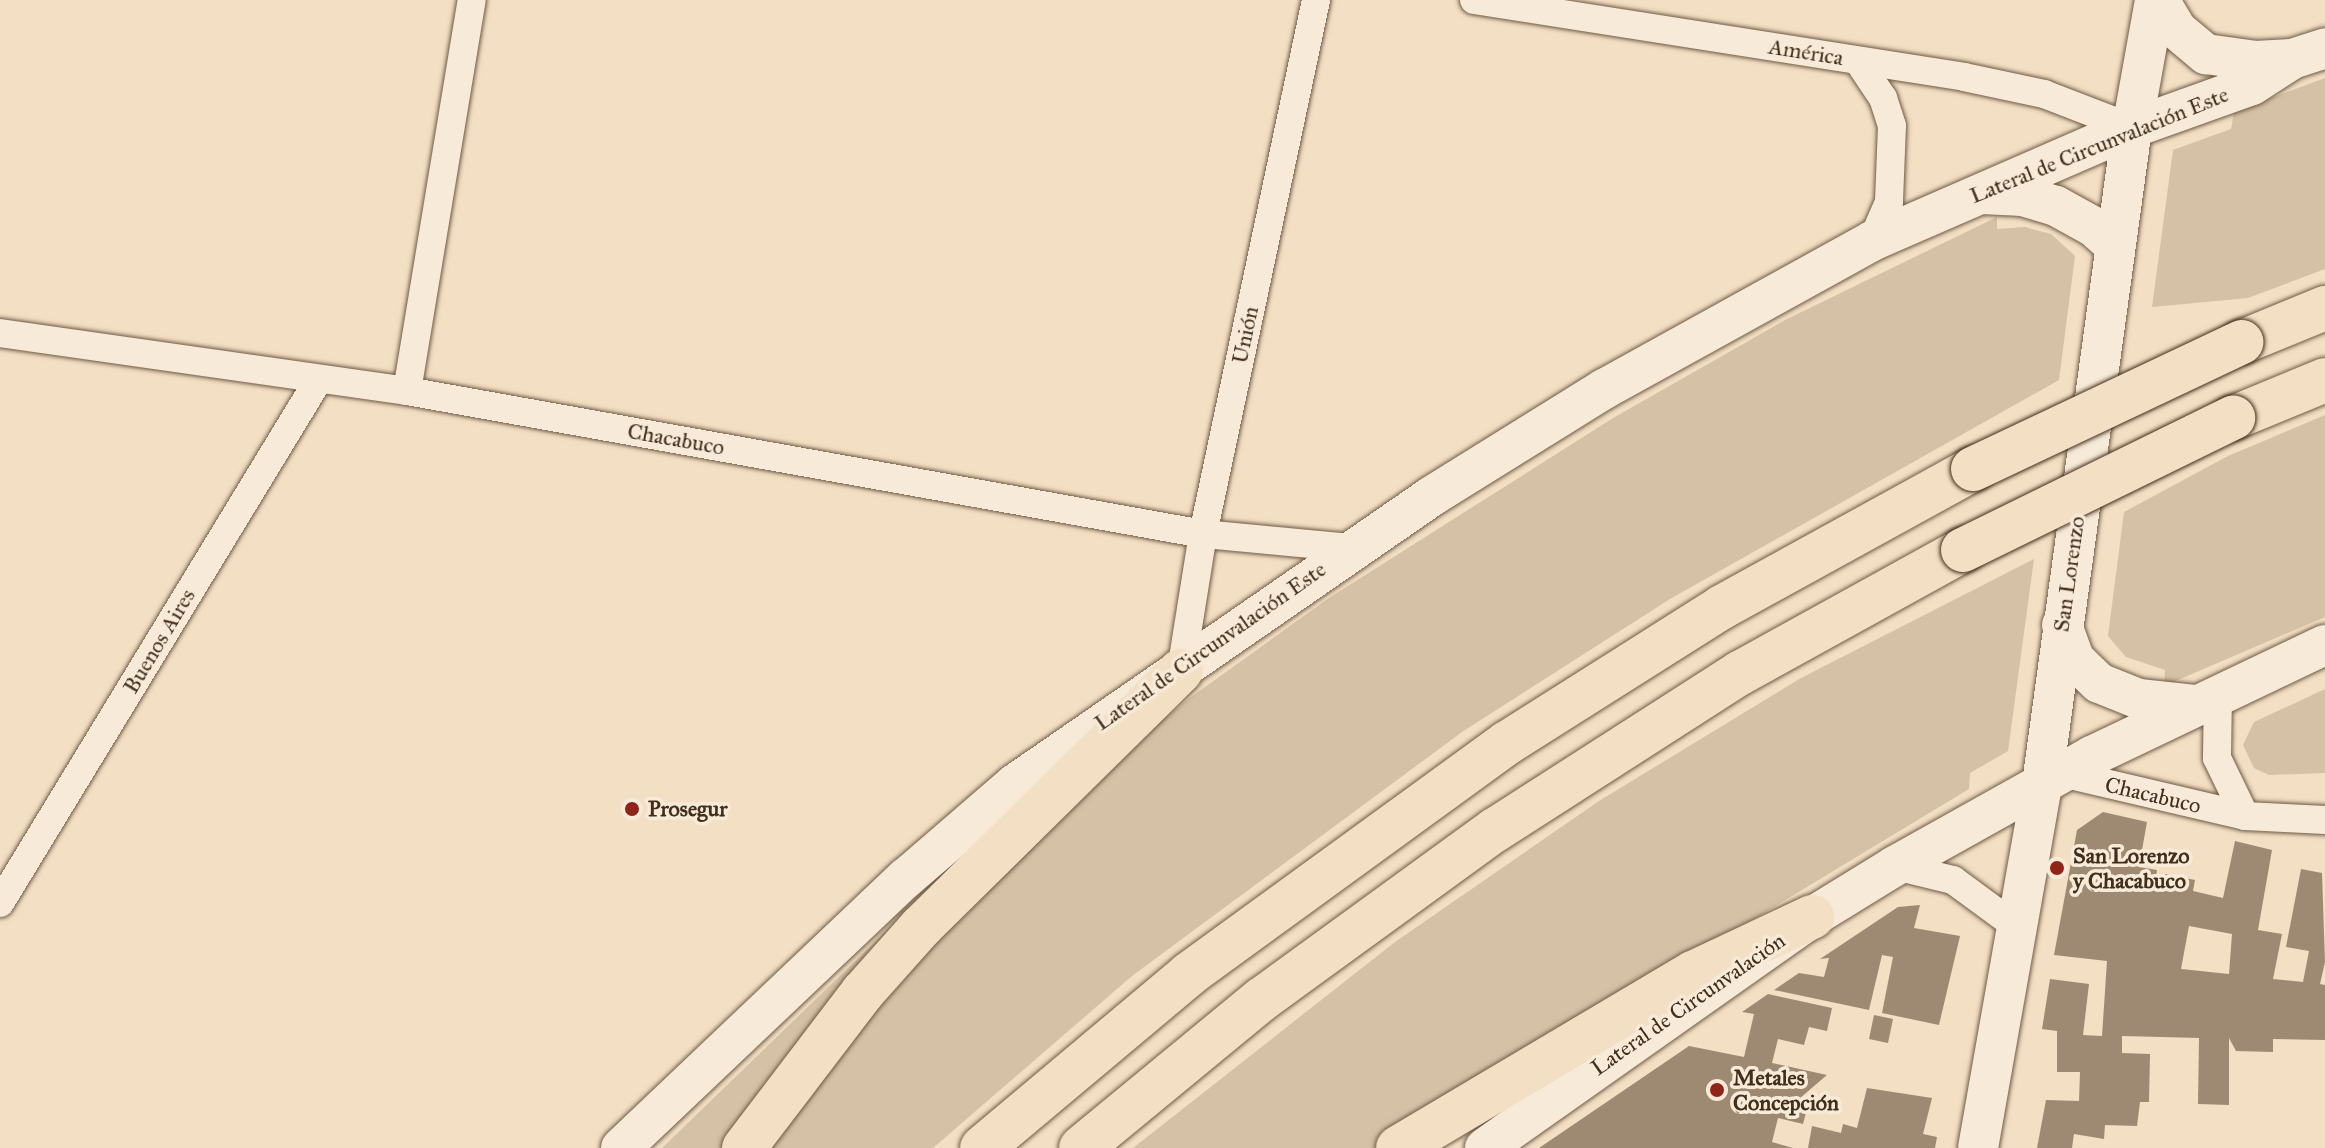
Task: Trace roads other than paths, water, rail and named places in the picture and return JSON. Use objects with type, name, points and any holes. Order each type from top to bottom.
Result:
[{"type":"highway","points":[[982,1148],[1189,974],[1507,743],[1722,607],[1973,469],[2242,342],[2325,308]]},
{"type":"highway","points":[[1081,1148],[1285,981],[1495,830],[1740,673],[1963,550],[2233,418],[2325,380]]},
{"type":"highway","points":[[744,1148],[863,992],[921,927],[1181,671]]},
{"type":"highway","points":[[1398,1148],[1693,973],[1812,917]]},
{"type":"street","points":[[407,391],[472,0]]},
{"type":"street","name":"Unión","points":[[1181,671],[1203,534],[1316,0]]},
{"type":"street","name":"América","points":[[1474,0],[2044,94],[2132,128]]},
{"type":"street","points":[[2157,0],[2177,30],[2206,54],[2255,61],[2309,54]]},
{"type":"street","name":"San Lorenzo","points":[[1978,1148],[2017,927],[2052,779],[2062,625],[2132,128],[2157,0]]},
{"type":"street","name":"Lateral de Circunvalación Este","points":[[621,1148],[964,826],[1081,735],[1181,671],[1352,548],[1604,389],[1872,241],[1968,196],[2132,128],[2252,85],[2309,54]]},
{"type":"street","points":[[1858,61],[1883,98],[1892,126],[1889,202],[1872,241]]},
{"type":"street","points":[[1968,196],[2001,193],[2040,200],[2080,218],[2115,246]]},
{"type":"street","name":"Chacabuco","points":[[0,333],[407,391],[1203,534],[1352,548]]},
{"type":"street","name":"Buenos Aires","points":[[0,903],[319,379]]},
{"type":"street","points":[[2062,625],[2075,660],[2099,683],[2139,699],[2206,699]]},
{"type":"street","name":"Lateral de Circunvalación","points":[[1485,1148],[1812,917],[1895,866],[2206,699],[2325,645]]},
{"type":"street","name":"Chacabuco","points":[[2206,699],[2217,758],[2245,816]]},
{"type":"street","name":"Chacabuco","points":[[2052,779],[2245,816],[2325,820]]},
{"type":"street","points":[[1895,866],[1953,880],[2017,927]]},
{"type":"place","name":"Prosegur","points":[[632,809]]},
{"type":"place","name":"San Lorenzo y Chacabuco","points":[[2057,868]]},
{"type":"place","name":"Metales Concepción","points":[[1717,1090]]}]
